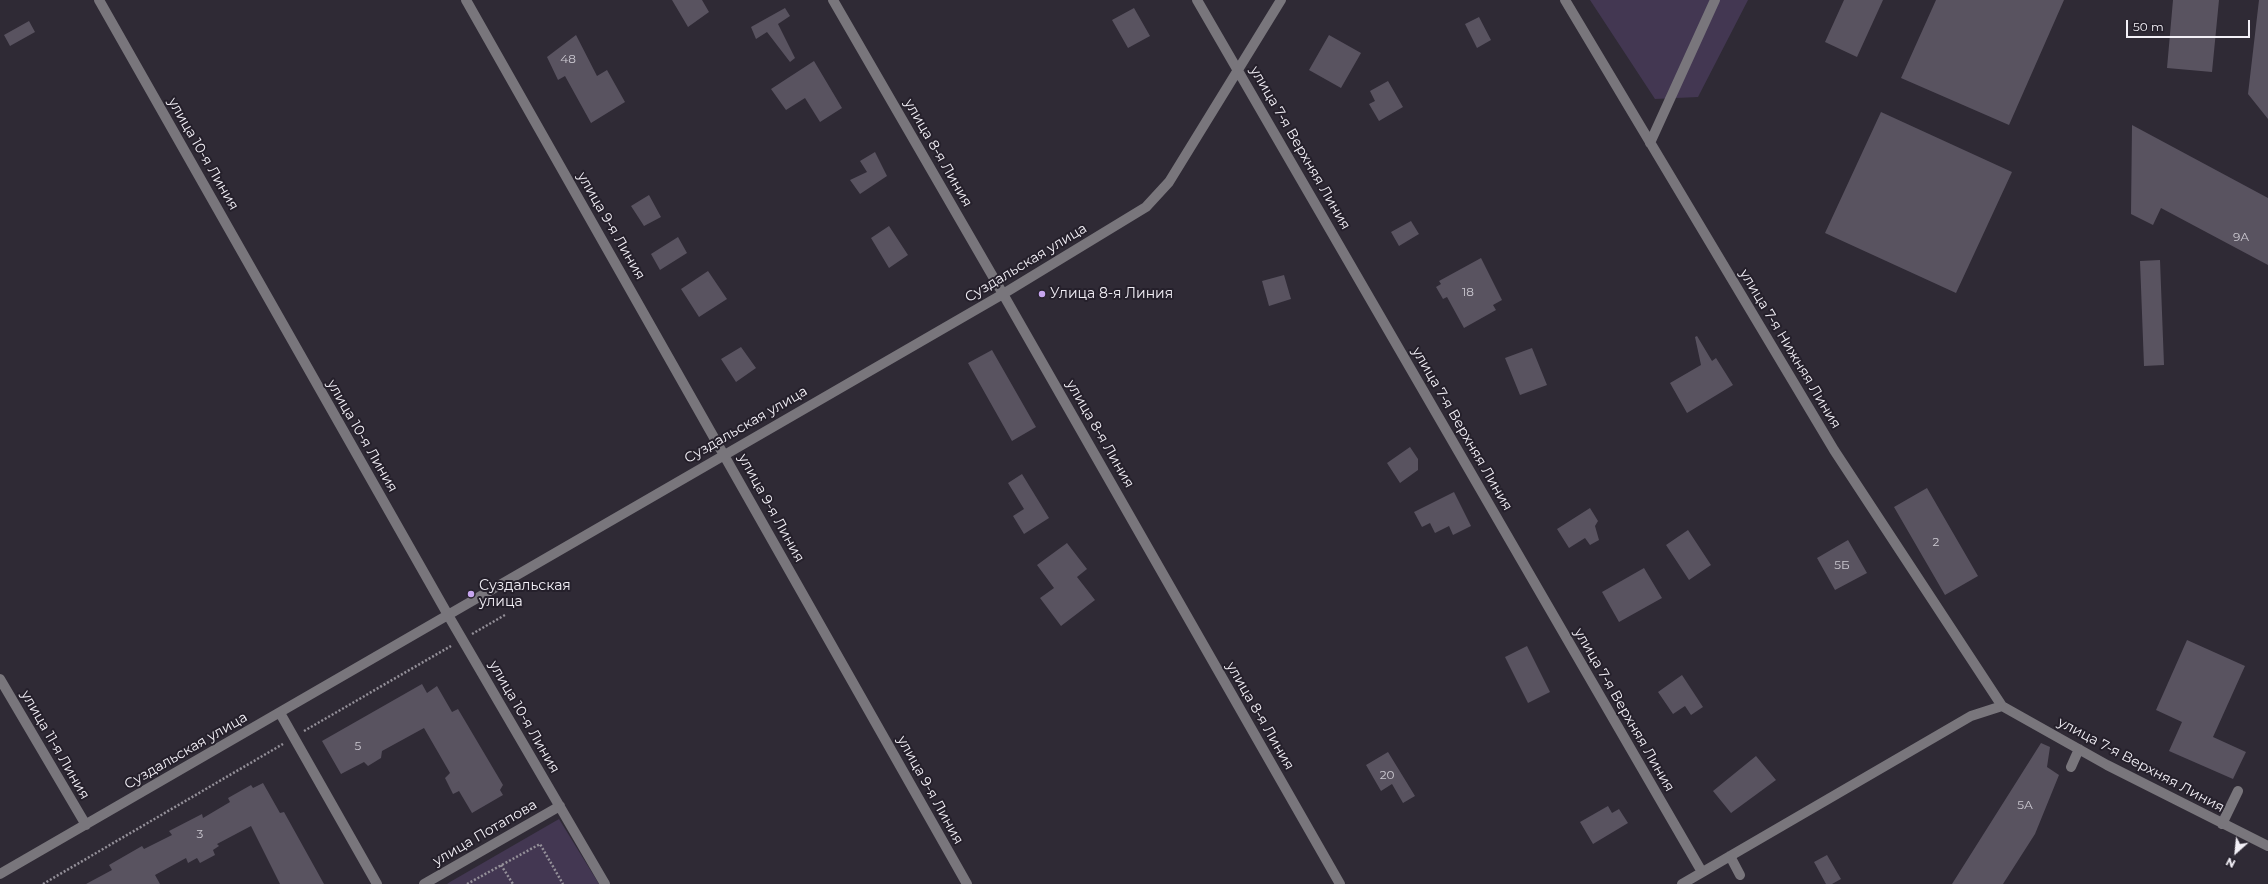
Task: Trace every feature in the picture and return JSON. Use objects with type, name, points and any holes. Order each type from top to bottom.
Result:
[{"type":"street","name":"улица 10-я Линия","points":[[99,0],[462,640],[605,884]]},
{"type":"street","name":"улица 9-я Линия","points":[[466,0],[967,884]]},
{"type":"street","name":"улица 8-я Линия","points":[[833,0],[1340,884]]},
{"type":"street","name":"улица 7-я Верхняя Линия","points":[[1197,0],[1702,872]]},
{"type":"street","name":"Суздальская улица","points":[[0,874],[1003,294],[1146,207],[1168,182],[1281,0]]},
{"type":"street","name":"улица 7-я Нижняя Линия","points":[[1565,0],[1834,450],[2002,706]]},
{"type":"street","points":[[1650,143],[1715,0]]},
{"type":"street","name":"улица 11-я Линия","points":[[0,679],[86,825]]},
{"type":"street","name":"улица 7-я Верхняя Линия","points":[[2002,706],[2079,749],[2222,824],[2268,846]]},
{"type":"street","points":[[1682,884],[1971,716],[2002,706]]},
{"type":"street","points":[[280,713],[377,884]]},
{"type":"street","points":[[2071,767],[2079,749]]},
{"type":"street","points":[[2222,824],[2238,790]]},
{"type":"street","name":"улица Потапова","points":[[424,884],[560,806]]},
{"type":"street","points":[[1730,856],[1740,875]]},
{"type":"path","points":[[43,884],[505,615]]},
{"type":"path","points":[[467,884],[540,844],[563,884]]},
{"type":"path","points":[[502,865],[513,884]]},
{"type":"shaded area","points":[[1590,0],[1748,0],[1698,97],[1655,99]]},
{"type":"shaded area","points":[[559,819],[599,884],[447,884],[450,882]]},
{"type":"building","points":[[672,0],[702,0],[709,12],[688,27]]},
{"type":"building","points":[[1844,0],[1883,0],[1857,57],[1825,42]]},
{"type":"building","points":[[1936,0],[2064,0],[2009,125],[1901,78]]},
{"type":"building","points":[[2173,0],[2219,0],[2212,72],[2167,68]]},
{"type":"building","points":[[2259,0],[2268,0],[2268,119],[2248,94]]},
{"type":"building","points":[[785,8],[790,16],[778,24],[795,58],[790,62],[767,32],[756,39],[751,27]]},
{"type":"building","points":[[1134,8],[1150,36],[1128,48],[1112,20]]},
{"type":"building","points":[[1479,17],[1491,40],[1477,48],[1465,24]]},
{"type":"building","points":[[29,21],[35,32],[10,46],[4,35]]},
{"type":"building","points":[[576,35],[597,76],[607,70],[625,102],[591,123],[565,76],[558,80],[547,57]]},
{"type":"building","points":[[1329,35],[1361,53],[1341,88],[1309,70]]},
{"type":"building","points":[[814,61],[842,108],[820,122],[805,98],[786,110],[771,89]]},
{"type":"building","points":[[1388,81],[1403,107],[1379,121],[1369,104],[1375,101],[1370,91]]},
{"type":"building","points":[[1881,112],[2012,172],[1956,293],[1825,233]]},
{"type":"building","points":[[2132,125],[2268,198],[2268,265],[2161,208],[2153,225],[2131,214]]},
{"type":"building","points":[[875,152],[887,176],[860,194],[850,180],[867,172],[860,161]]},
{"type":"building","points":[[649,195],[661,217],[644,226],[631,206]]},
{"type":"building","points":[[1411,221],[1419,234],[1399,246],[1391,232]]},
{"type":"building","points":[[889,226],[908,255],[889,268],[871,238]]},
{"type":"building","points":[[678,237],[687,253],[660,270],[651,254]]},
{"type":"building","points":[[1481,258],[1502,300],[1493,305],[1496,310],[1464,328],[1447,297],[1443,299],[1436,287],[1441,284],[1439,281]]},
{"type":"building","points":[[2160,260],[2164,365],[2144,366],[2140,261]]},
{"type":"building","points":[[708,271],[727,299],[699,317],[681,289]]},
{"type":"building","points":[[1284,275],[1291,299],[1269,306],[1262,281]]},
{"type":"building","points":[[1697,336],[1712,361],[1716,358],[1733,385],[1687,413],[1670,383],[1701,365],[1695,337]]},
{"type":"building","points":[[741,347],[756,368],[736,382],[721,359]]},
{"type":"building","points":[[1532,348],[1547,385],[1520,395],[1505,358]]},
{"type":"building","points":[[992,350],[1036,427],[1012,441],[968,363]]},
{"type":"building","points":[[1410,447],[1418,459],[1418,470],[1400,483],[1387,463]]},
{"type":"building","points":[[1022,474],[1049,518],[1024,534],[1013,516],[1024,509],[1008,483]]},
{"type":"building","points":[[1927,488],[1978,576],[1945,595],[1894,507]]},
{"type":"building","points":[[1454,492],[1471,526],[1453,535],[1449,526],[1435,533],[1430,523],[1422,527],[1414,512]]},
{"type":"building","points":[[1590,508],[1598,521],[1595,526],[1599,540],[1590,545],[1585,538],[1569,548],[1557,529]]},
{"type":"building","points":[[1688,530],[1711,565],[1689,580],[1666,545]]},
{"type":"building","points":[[1848,540],[1867,573],[1835,590],[1817,558]]},
{"type":"building","points":[[1067,543],[1087,569],[1077,577],[1095,600],[1061,626],[1040,598],[1054,588],[1037,565]]},
{"type":"building","points":[[1644,568],[1662,598],[1619,622],[1602,592]]},
{"type":"building","points":[[2187,640],[2245,666],[2213,737],[2246,752],[2233,779],[2169,751],[2182,722],[2156,710]]},
{"type":"building","points":[[1527,646],[1550,692],[1528,703],[1505,657]]},
{"type":"building","points":[[1682,675],[1703,707],[1691,715],[1685,706],[1673,714],[1658,692]]},
{"type":"building","points":[[422,684],[427,693],[437,686],[452,712],[458,709],[503,785],[500,790],[503,795],[472,813],[459,791],[453,794],[445,778],[450,773],[424,728],[382,751],[381,758],[368,766],[364,762],[341,774],[322,741]]},
{"type":"building","points":[[2041,743],[2050,747],[2047,767],[2059,775],[2035,834],[2003,884],[1952,884]]},
{"type":"building","points":[[1388,752],[1415,796],[1403,803],[1392,784],[1381,791],[1366,765]]},
{"type":"building","points":[[1756,756],[1776,780],[1731,813],[1713,791]]},
{"type":"building","points":[[263,783],[280,813],[284,812],[324,884],[280,884],[251,826],[217,844],[219,846],[213,850],[215,855],[200,863],[197,858],[188,863],[186,858],[155,875],[160,884],[86,884],[112,870],[109,865],[142,846],[144,849],[172,835],[169,831],[202,814],[203,818],[230,802],[228,798],[251,785],[253,788]]},
{"type":"building","points":[[1608,806],[1612,813],[1619,809],[1628,823],[1593,844],[1580,822]]},
{"type":"building","points":[[1827,855],[1841,879],[1832,884],[1826,884],[1814,862]]},
{"type":"place","name":"Улица 8-я Линия","points":[[1042,294]]},
{"type":"place","name":"Суздальская улица","points":[[471,594]]}]
